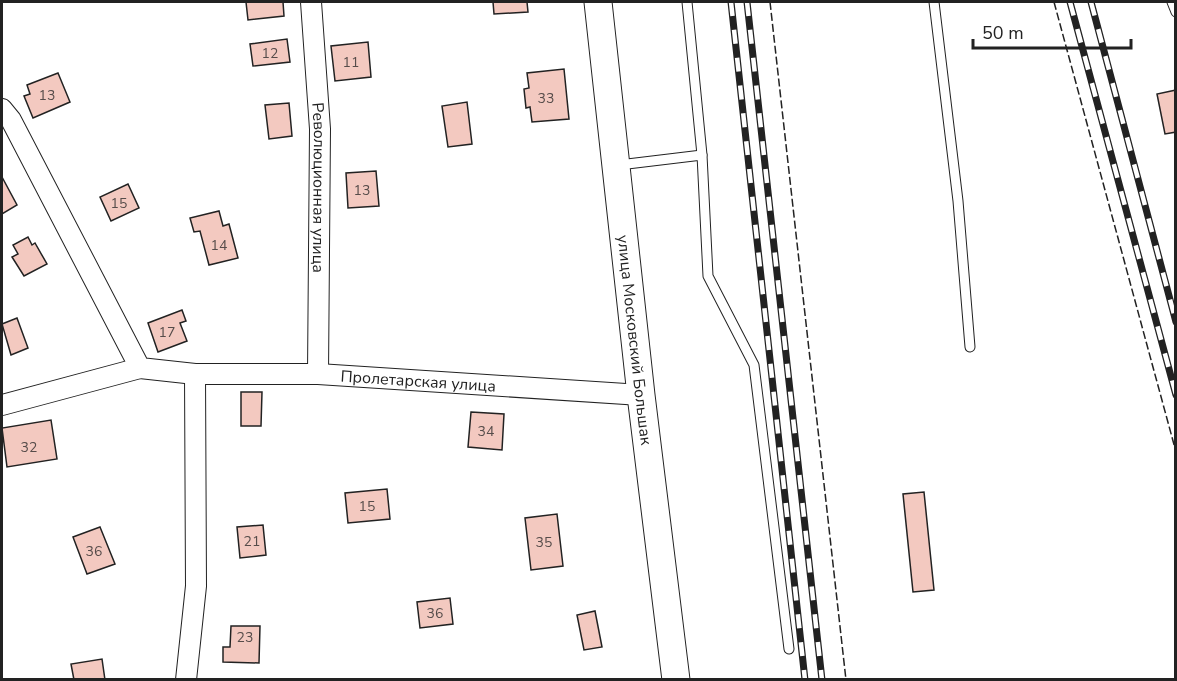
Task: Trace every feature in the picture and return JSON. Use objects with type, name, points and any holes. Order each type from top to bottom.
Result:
[{"type":"street","name":"Революционная улица","points":[[311,2],[320,129],[318,374]]},
{"type":"street","name":"улица Московский Большак","points":[[598,2],[641,395],[676,680]]},
{"type":"street","points":[[2,109],[10,120],[140,368]]},
{"type":"street","name":"Пролетарская улица","points":[[2,405],[140,368],[195,374],[318,374],[641,395]]},
{"type":"street","points":[[186,680],[196,586],[195,374]]},
{"type":"lane","points":[[687,2],[702,155],[708,276],[754,365],[789,649]]},
{"type":"lane","points":[[934,2],[958,201],[970,347]]},
{"type":"lane","points":[[1172,2],[1176,12]]},
{"type":"lane","points":[[616,165],[702,155]]},
{"type":"building","points":[[246,2],[283,2],[284,16],[248,20]]},
{"type":"building","points":[[493,2],[527,2],[528,12],[494,14]]},
{"type":"building","points":[[287,39],[290,62],[253,66],[250,44]]},
{"type":"building","points":[[368,42],[371,77],[335,81],[331,46]]},
{"type":"building","points":[[564,69],[569,119],[532,122],[530,107],[526,108],[524,89],[529,88],[527,73]]},
{"type":"building","points":[[58,73],[70,102],[33,118],[24,96],[30,94],[27,85]]},
{"type":"building","points":[[1176,90],[1176,132],[1165,134],[1157,94]]},
{"type":"building","points":[[467,102],[472,144],[448,147],[442,106]]},
{"type":"building","points":[[289,103],[292,136],[269,139],[265,105]]},
{"type":"building","points":[[376,171],[379,206],[348,208],[346,173]]},
{"type":"building","points":[[2,177],[17,205],[2,214]]},
{"type":"building","points":[[128,184],[139,208],[111,221],[100,197]]},
{"type":"building","points":[[219,211],[223,226],[229,224],[238,258],[209,265],[200,231],[194,232],[190,218]]},
{"type":"building","points":[[28,237],[32,245],[35,243],[47,264],[24,276],[12,257],[18,254],[13,245]]},
{"type":"building","points":[[182,310],[186,321],[180,323],[187,341],[158,352],[148,323]]},
{"type":"building","points":[[17,318],[28,348],[11,355],[2,324]]},
{"type":"building","points":[[241,392],[262,392],[261,426],[241,426]]},
{"type":"building","points":[[471,412],[504,414],[502,450],[468,447]]},
{"type":"building","points":[[51,420],[57,459],[7,467],[2,428]]},
{"type":"building","points":[[387,489],[390,519],[348,523],[345,493]]},
{"type":"building","points":[[924,492],[934,590],[913,592],[903,494]]},
{"type":"building","points":[[557,514],[563,566],[531,570],[525,518]]},
{"type":"building","points":[[263,525],[266,555],[240,558],[237,527]]},
{"type":"building","points":[[100,527],[115,564],[87,574],[73,537]]},
{"type":"building","points":[[450,598],[453,624],[420,628],[417,602]]},
{"type":"building","points":[[595,611],[602,647],[584,650],[577,615]]},
{"type":"building","points":[[231,626],[260,626],[259,663],[223,662],[223,647],[230,647]]},
{"type":"building","points":[[102,659],[105,680],[74,680],[71,664]]},
{"type":"railway","points":[[731,2],[805,680]]},
{"type":"railway","points":[[747,2],[822,680]]},
{"type":"railway","points":[[1070,2],[1176,395]]},
{"type":"railway","points":[[1091,2],[1176,322]]},
{"type":"fence","points":[[770,2],[846,680]]},
{"type":"fence","points":[[1054,2],[1176,452]]}]
